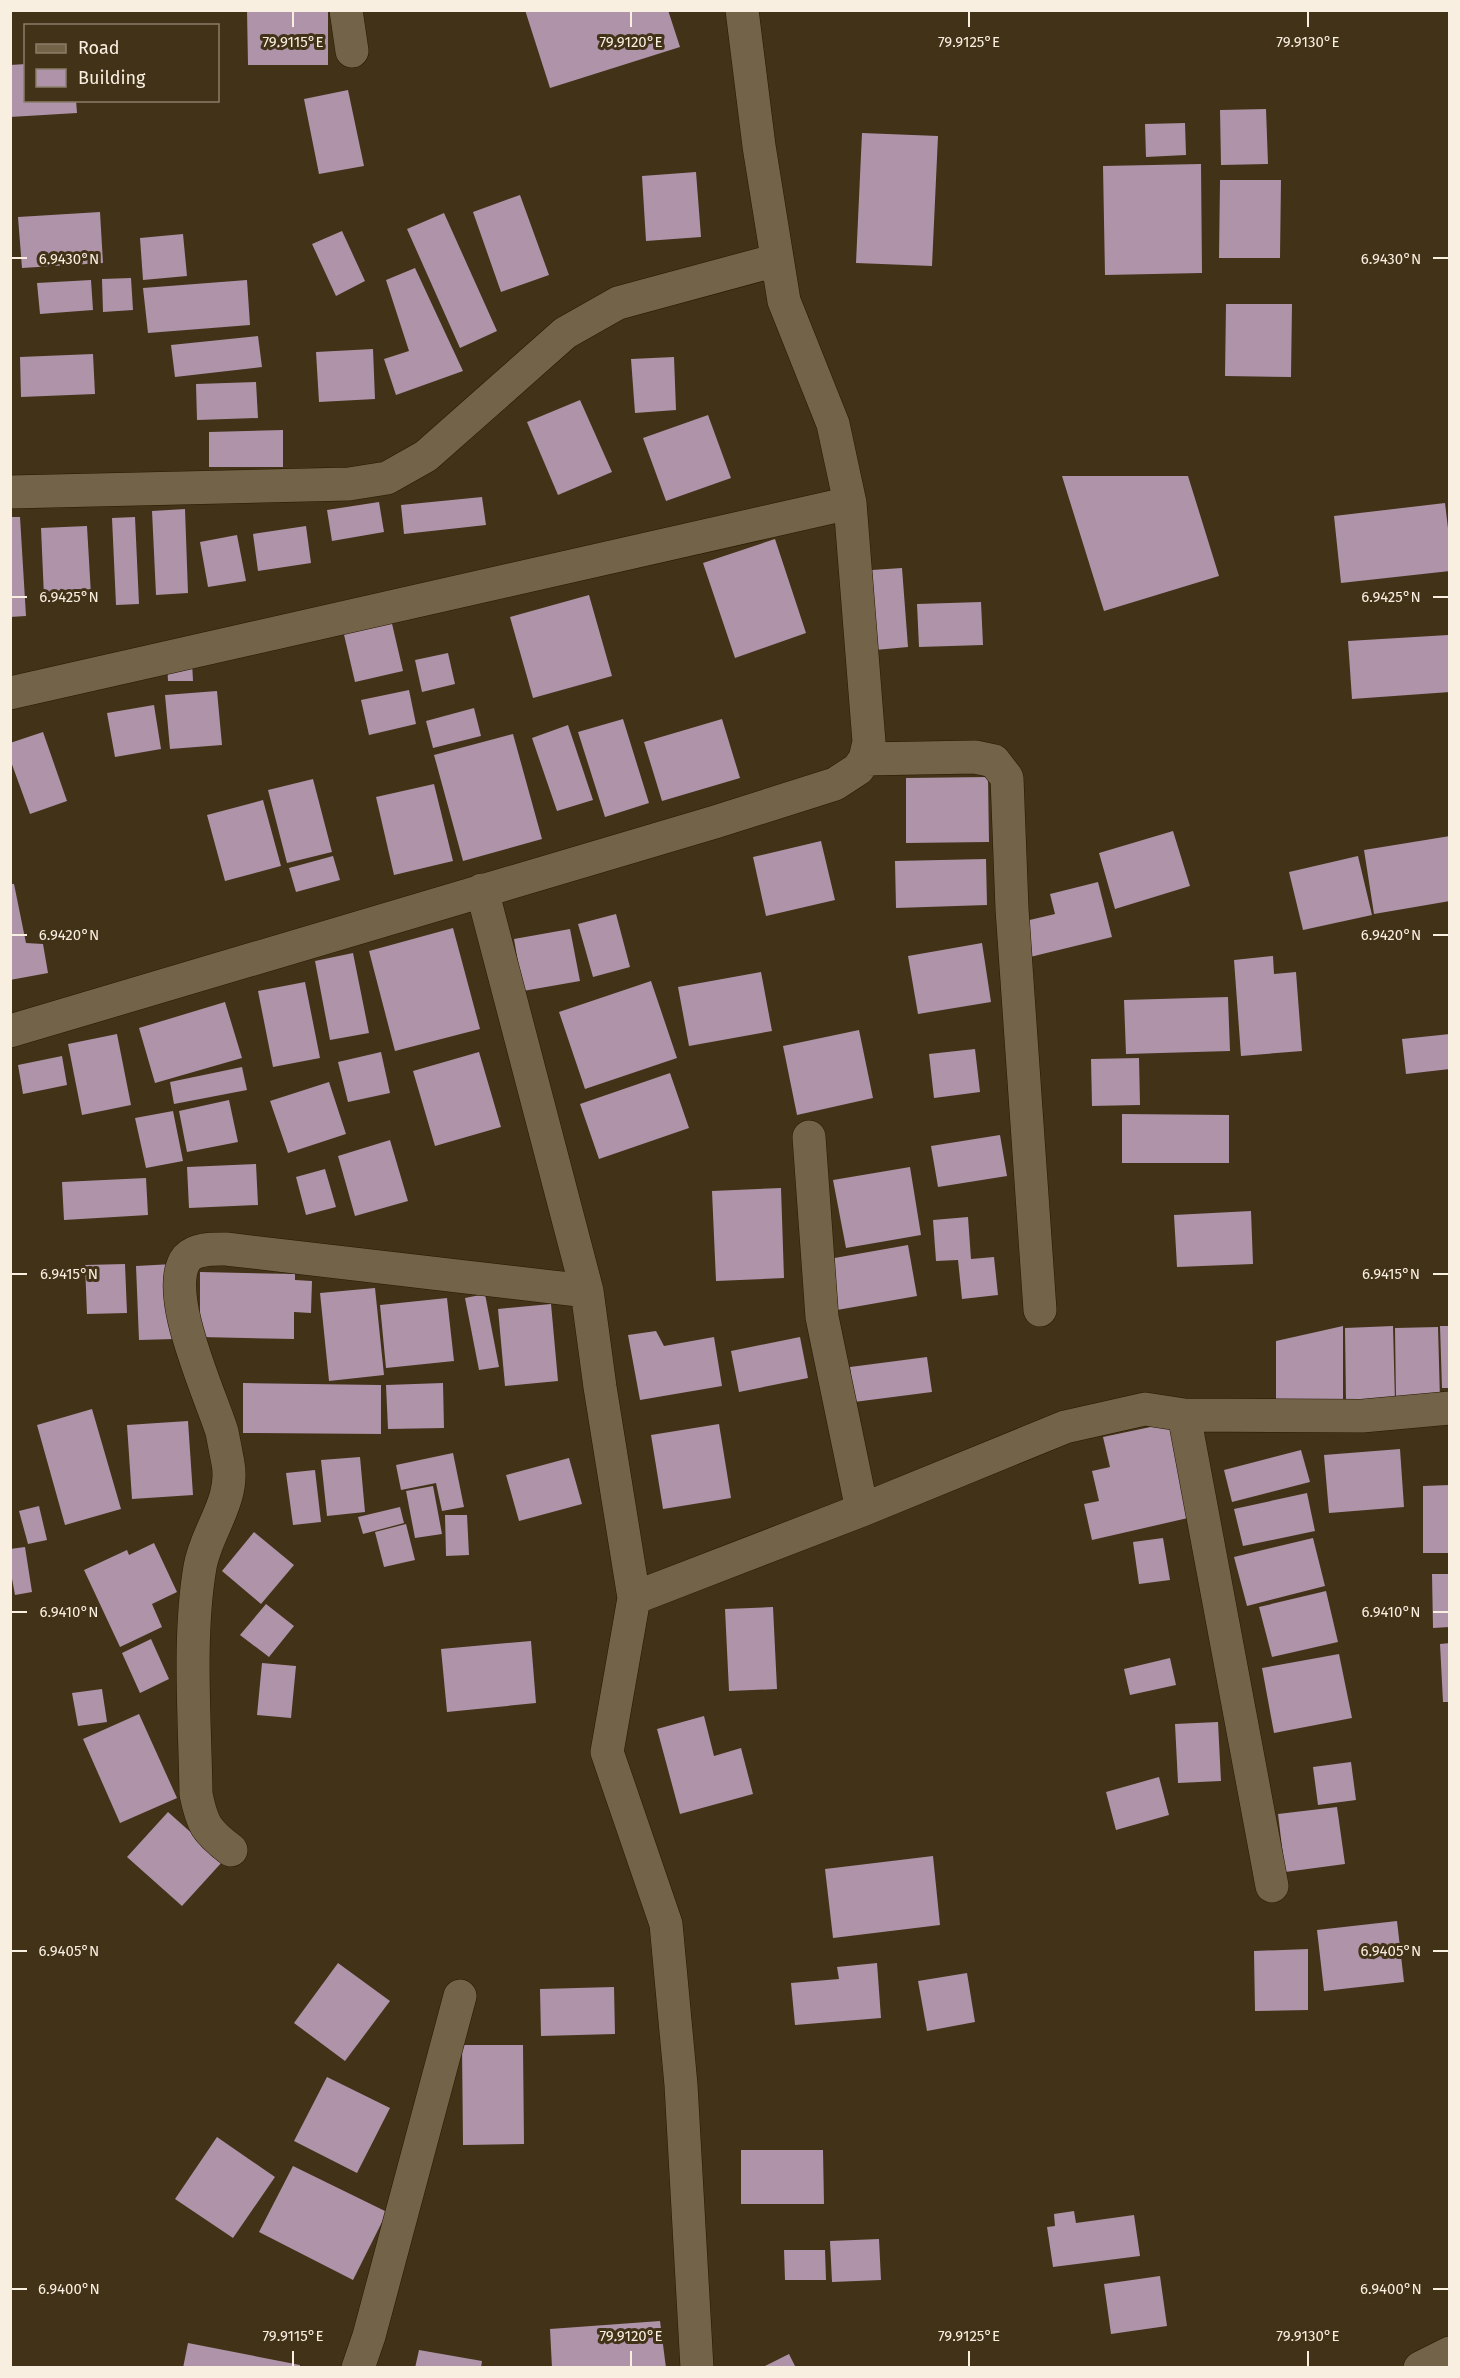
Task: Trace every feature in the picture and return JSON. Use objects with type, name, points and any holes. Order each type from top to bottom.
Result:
[{"type":"street","points":[[346,10],[352,51]]},
{"type":"street","points":[[10,1031],[715,822],[835,784],[858,769],[865,759],[868,742],[850,503],[833,424],[784,301],[759,146],[742,10]]},
{"type":"street","points":[[10,492],[327,485],[387,478],[426,456],[565,333],[589,318],[618,303],[777,260]]},
{"type":"street","points":[[10,693],[850,503]]},
{"type":"street","points":[[865,759],[975,756],[994,761],[1006,777],[1010,819],[1012,909],[1040,1310]]},
{"type":"street","points":[[482,890],[587,1291],[634,1598],[608,1752],[666,1924],[681,2085],[697,2367]]},
{"type":"street","points":[[809,1137],[822,1317],[862,1510]]},
{"type":"street","points":[[231,1850],[212,1836],[201,1819],[196,1794],[194,1632],[196,1595],[200,1564],[222,1512],[229,1467],[222,1433],[195,1357],[182,1308],[179,1287],[182,1269],[188,1257],[208,1249],[226,1249],[587,1291]]},
{"type":"street","points":[[634,1598],[862,1510],[1065,1427],[1144,1409],[1184,1415],[1362,1416],[1449,1408]]},
{"type":"street","points":[[1184,1415],[1272,1886]]},
{"type":"street","points":[[358,2367],[369,2336],[460,1996]]},
{"type":"street","points":[[1420,2367],[1449,2353]]},
{"type":"building","points":[[247,10],[328,10],[328,65],[248,65]]},
{"type":"building","points":[[525,10],[668,10],[680,47],[550,88]]},
{"type":"building","points":[[24,64],[24,102],[76,102],[77,113],[10,117],[10,65]]},
{"type":"building","points":[[348,90],[364,166],[319,174],[304,99]]},
{"type":"building","points":[[1266,109],[1268,164],[1221,165],[1220,110]]},
{"type":"building","points":[[1185,123],[1186,155],[1146,157],[1145,124]]},
{"type":"building","points":[[862,133],[938,136],[932,266],[856,263]]},
{"type":"building","points":[[1201,164],[1202,273],[1105,275],[1103,166]]},
{"type":"building","points":[[696,172],[701,237],[646,241],[642,176]]},
{"type":"building","points":[[1220,180],[1281,180],[1280,258],[1219,258]]},
{"type":"building","points":[[520,195],[549,275],[501,292],[473,212]]},
{"type":"building","points":[[100,212],[103,263],[22,268],[18,217]]},
{"type":"building","points":[[444,213],[497,331],[460,348],[407,229]]},
{"type":"building","points":[[342,231],[365,281],[336,296],[312,244]]},
{"type":"building","points":[[183,234],[187,276],[143,280],[140,238]]},
{"type":"building","points":[[415,268],[463,371],[396,395],[384,359],[409,351],[386,280]]},
{"type":"building","points":[[131,278],[133,310],[103,312],[102,279]]},
{"type":"building","points":[[91,280],[93,310],[40,314],[37,283]]},
{"type":"building","points":[[247,280],[250,325],[148,333],[143,288]]},
{"type":"building","points":[[1226,304],[1292,304],[1291,377],[1225,376]]},
{"type":"building","points":[[258,336],[262,367],[175,377],[171,345]]},
{"type":"building","points":[[373,349],[375,399],[319,402],[316,352]]},
{"type":"building","points":[[93,354],[95,394],[21,397],[20,357]]},
{"type":"building","points":[[674,357],[676,410],[635,413],[631,359]]},
{"type":"building","points":[[256,382],[258,418],[197,420],[196,384]]},
{"type":"building","points":[[580,400],[612,472],[558,495],[527,422]]},
{"type":"building","points":[[708,415],[731,478],[666,501],[643,438]]},
{"type":"building","points":[[283,430],[283,467],[209,467],[209,432]]},
{"type":"building","points":[[1062,476],[1188,476],[1219,576],[1104,611]]},
{"type":"building","points":[[482,497],[486,525],[404,534],[401,505]]},
{"type":"building","points":[[379,502],[384,532],[332,541],[327,510]]},
{"type":"building","points":[[1445,503],[1450,545],[1450,571],[1341,583],[1334,516]]},
{"type":"building","points":[[185,509],[188,593],[156,595],[152,511]]},
{"type":"building","points":[[10,517],[20,517],[26,616],[10,617]]},
{"type":"building","points":[[135,517],[139,604],[116,605],[112,518]]},
{"type":"building","points":[[87,526],[91,595],[44,597],[41,528]]},
{"type":"building","points":[[306,526],[311,563],[258,571],[253,534]]},
{"type":"building","points":[[237,535],[246,581],[208,587],[200,542]]},
{"type":"building","points":[[775,539],[806,633],[735,658],[703,563]]},
{"type":"building","points":[[902,568],[908,647],[864,651],[857,571]]},
{"type":"building","points":[[589,595],[612,676],[533,698],[510,617]]},
{"type":"building","points":[[981,602],[983,645],[919,647],[917,604]]},
{"type":"building","points":[[390,615],[403,671],[355,682],[342,626]]},
{"type":"building","points":[[1448,635],[1450,692],[1352,699],[1348,641]]},
{"type":"building","points":[[448,653],[455,684],[422,692],[415,660]]},
{"type":"building","points":[[167,662],[192,662],[193,681],[168,681]]},
{"type":"building","points":[[409,690],[416,724],[369,735],[361,700]]},
{"type":"building","points":[[217,691],[222,745],[170,749],[165,695]]},
{"type":"building","points":[[154,705],[161,749],[115,757],[107,713]]},
{"type":"building","points":[[474,708],[481,736],[433,748],[426,721]]},
{"type":"building","points":[[623,719],[649,803],[605,817],[578,732]]},
{"type":"building","points":[[722,719],[740,778],[662,801],[644,742]]},
{"type":"building","points":[[568,725],[593,800],[557,811],[532,738]]},
{"type":"building","points":[[43,732],[67,801],[30,814],[10,759],[10,743]]},
{"type":"building","points":[[513,734],[542,839],[463,861],[434,755]]},
{"type":"building","points":[[988,777],[989,842],[906,843],[906,778]]},
{"type":"building","points":[[313,779],[332,852],[287,863],[268,790]]},
{"type":"building","points":[[434,784],[453,861],[394,875],[376,797]]},
{"type":"building","points":[[263,800],[281,866],[225,881],[207,815]]},
{"type":"building","points":[[1173,831],[1190,886],[1115,909],[1099,853]]},
{"type":"building","points":[[1450,836],[1450,901],[1374,914],[1364,850]]},
{"type":"building","points":[[821,841],[835,900],[766,916],[753,857]]},
{"type":"building","points":[[333,856],[340,880],[296,892],[289,868]]},
{"type":"building","points":[[1358,856],[1372,915],[1303,930],[1289,872]]},
{"type":"building","points":[[986,859],[987,905],[896,908],[895,861]]},
{"type":"building","points":[[1098,882],[1112,937],[1026,958],[1017,923],[1055,914],[1050,894]]},
{"type":"building","points":[[10,884],[14,884],[26,943],[43,944],[48,973],[10,980]]},
{"type":"building","points":[[616,914],[630,967],[593,977],[578,924]]},
{"type":"building","points":[[453,928],[480,1029],[395,1051],[369,951]]},
{"type":"building","points":[[570,929],[580,981],[523,991],[514,939]]},
{"type":"building","points":[[982,943],[991,1002],[918,1014],[908,956]]},
{"type":"building","points":[[353,953],[369,1033],[330,1040],[315,961]]},
{"type":"building","points":[[1273,956],[1274,974],[1296,972],[1302,1051],[1241,1056],[1234,960]]},
{"type":"building","points":[[761,972],[772,1031],[689,1046],[678,987]]},
{"type":"building","points":[[651,981],[677,1058],[585,1089],[559,1012]]},
{"type":"building","points":[[305,982],[320,1058],[273,1067],[258,991]]},
{"type":"building","points":[[1228,997],[1230,1051],[1126,1054],[1124,1000]]},
{"type":"building","points":[[225,1002],[242,1058],[155,1083],[139,1028]]},
{"type":"building","points":[[859,1030],[873,1098],[797,1115],[783,1046]]},
{"type":"building","points":[[117,1034],[131,1105],[82,1115],[68,1044]]},
{"type":"building","points":[[1450,1034],[1450,1069],[1406,1074],[1402,1039]]},
{"type":"building","points":[[975,1049],[980,1092],[934,1098],[929,1054]]},
{"type":"building","points":[[381,1052],[390,1093],[348,1102],[338,1062]]},
{"type":"building","points":[[479,1052],[501,1127],[435,1146],[413,1071]]},
{"type":"building","points":[[62,1056],[67,1085],[23,1094],[18,1065]]},
{"type":"building","points":[[1139,1058],[1140,1105],[1092,1106],[1091,1059]]},
{"type":"building","points":[[242,1067],[247,1090],[174,1104],[170,1082]]},
{"type":"building","points":[[670,1073],[689,1128],[599,1159],[580,1104]]},
{"type":"building","points":[[329,1082],[346,1134],[288,1153],[270,1101]]},
{"type":"building","points":[[229,1100],[238,1142],[187,1152],[179,1111]]},
{"type":"building","points":[[173,1111],[183,1161],[146,1168],[135,1118]]},
{"type":"building","points":[[1122,1114],[1229,1115],[1229,1163],[1122,1163]]},
{"type":"building","points":[[1000,1135],[1007,1176],[938,1187],[931,1146]]},
{"type":"building","points":[[390,1140],[408,1201],[355,1216],[338,1156]]},
{"type":"building","points":[[256,1164],[258,1205],[189,1208],[187,1167]]},
{"type":"building","points":[[910,1167],[921,1235],[846,1248],[833,1180]]},
{"type":"building","points":[[325,1169],[336,1207],[306,1215],[296,1177]]},
{"type":"building","points":[[146,1178],[148,1215],[64,1220],[62,1182]]},
{"type":"building","points":[[781,1188],[784,1278],[716,1281],[712,1191]]},
{"type":"building","points":[[1251,1211],[1253,1264],[1177,1267],[1174,1215]]},
{"type":"building","points":[[968,1217],[971,1259],[994,1257],[998,1295],[962,1299],[958,1260],[936,1261],[933,1220]]},
{"type":"building","points":[[908,1245],[917,1296],[837,1310],[829,1259]]},
{"type":"building","points":[[125,1264],[127,1313],[87,1314],[85,1265]]},
{"type":"building","points":[[173,1264],[175,1339],[139,1340],[136,1266]]},
{"type":"building","points":[[200,1272],[295,1274],[295,1280],[312,1281],[311,1313],[294,1312],[294,1339],[200,1337]]},
{"type":"building","points":[[375,1288],[384,1375],[329,1381],[320,1293]]},
{"type":"building","points":[[485,1294],[499,1367],[479,1370],[465,1298]]},
{"type":"building","points":[[447,1298],[454,1361],[386,1368],[380,1305]]},
{"type":"building","points":[[551,1304],[558,1381],[505,1386],[498,1309]]},
{"type":"building","points":[[1343,1326],[1343,1405],[1276,1405],[1276,1341]]},
{"type":"building","points":[[1393,1326],[1395,1402],[1346,1402],[1345,1328]]},
{"type":"building","points":[[1440,1326],[1450,1326],[1450,1388],[1442,1388]]},
{"type":"building","points":[[1438,1327],[1440,1400],[1396,1400],[1395,1328]]},
{"type":"building","points":[[656,1331],[664,1346],[714,1337],[722,1386],[640,1400],[628,1335]]},
{"type":"building","points":[[800,1337],[808,1378],[739,1392],[731,1351]]},
{"type":"building","points":[[927,1357],[932,1392],[854,1402],[850,1367]]},
{"type":"building","points":[[243,1383],[381,1385],[381,1434],[243,1433]]},
{"type":"building","points":[[443,1383],[444,1428],[388,1429],[386,1385]]},
{"type":"building","points":[[92,1409],[121,1509],[65,1525],[37,1425]]},
{"type":"building","points":[[188,1421],[193,1495],[132,1499],[127,1425]]},
{"type":"building","points":[[1179,1421],[1201,1515],[1092,1540],[1084,1504],[1099,1501],[1092,1471],[1110,1467],[1103,1437]]},
{"type":"building","points":[[719,1424],[731,1498],[663,1509],[651,1435]]},
{"type":"building","points":[[1400,1449],[1404,1507],[1329,1513],[1324,1455]]},
{"type":"building","points":[[1301,1450],[1310,1482],[1232,1502],[1224,1470]]},
{"type":"building","points":[[453,1453],[464,1507],[442,1511],[436,1483],[401,1490],[396,1465]]},
{"type":"building","points":[[360,1457],[365,1512],[327,1516],[321,1460]]},
{"type":"building","points":[[569,1458],[582,1504],[519,1521],[506,1475]]},
{"type":"building","points":[[315,1470],[321,1522],[293,1525],[286,1473]]},
{"type":"building","points":[[1450,1485],[1450,1553],[1423,1553],[1423,1486]]},
{"type":"building","points":[[433,1486],[442,1534],[415,1538],[406,1491]]},
{"type":"building","points":[[1307,1493],[1315,1531],[1243,1546],[1234,1509]]},
{"type":"building","points":[[39,1506],[47,1540],[28,1544],[19,1511]]},
{"type":"building","points":[[400,1507],[404,1523],[363,1534],[358,1517]]},
{"type":"building","points":[[445,1515],[467,1515],[469,1555],[446,1556]]},
{"type":"building","points":[[406,1524],[415,1560],[384,1567],[375,1532]]},
{"type":"building","points":[[254,1532],[294,1565],[261,1604],[222,1571]]},
{"type":"building","points":[[1163,1538],[1170,1580],[1139,1584],[1133,1542]]},
{"type":"building","points":[[1313,1538],[1325,1586],[1247,1606],[1234,1557]]},
{"type":"building","points":[[154,1543],[177,1592],[152,1604],[162,1627],[120,1647],[84,1570],[127,1550],[129,1555]]},
{"type":"building","points":[[25,1547],[32,1592],[15,1595],[10,1568],[10,1549]]},
{"type":"building","points":[[1432,1574],[1450,1574],[1450,1627],[1433,1628]]},
{"type":"building","points":[[1326,1591],[1338,1642],[1272,1657],[1259,1607]]},
{"type":"building","points":[[266,1604],[294,1626],[269,1657],[240,1635]]},
{"type":"building","points":[[773,1607],[777,1689],[729,1691],[725,1609]]},
{"type":"building","points":[[151,1639],[169,1679],[140,1693],[122,1653]]},
{"type":"building","points":[[531,1641],[536,1703],[447,1712],[441,1649]]},
{"type":"building","points":[[1450,1643],[1450,1702],[1443,1702],[1440,1644]]},
{"type":"building","points":[[1339,1654],[1352,1718],[1274,1733],[1262,1668]]},
{"type":"building","points":[[1170,1658],[1176,1685],[1130,1695],[1124,1669]]},
{"type":"building","points":[[262,1663],[296,1666],[291,1718],[257,1715]]},
{"type":"building","points":[[102,1689],[107,1722],[78,1726],[72,1693]]},
{"type":"building","points":[[139,1714],[177,1798],[120,1823],[83,1739]]},
{"type":"building","points":[[704,1716],[714,1756],[741,1748],[753,1794],[680,1814],[657,1729]]},
{"type":"building","points":[[1218,1722],[1221,1781],[1178,1783],[1175,1724]]},
{"type":"building","points":[[1351,1762],[1356,1800],[1318,1805],[1313,1767]]},
{"type":"building","points":[[1159,1777],[1169,1815],[1116,1830],[1106,1792]]},
{"type":"building","points":[[1337,1807],[1345,1864],[1285,1872],[1278,1814]]},
{"type":"building","points":[[168,1812],[223,1861],[182,1906],[127,1857]]},
{"type":"building","points":[[933,1856],[940,1925],[833,1938],[825,1869]]},
{"type":"building","points":[[1397,1921],[1404,1982],[1324,1991],[1317,1930]]},
{"type":"building","points":[[1308,1949],[1308,2010],[1255,2011],[1254,1951]]},
{"type":"building","points":[[338,1963],[390,2001],[345,2061],[294,2023]]},
{"type":"building","points":[[877,1963],[881,2018],[795,2025],[791,1983],[839,1979],[837,1967]]},
{"type":"building","points":[[967,1973],[975,2022],[927,2031],[918,1981]]},
{"type":"building","points":[[614,1987],[615,2034],[541,2036],[540,1989]]},
{"type":"building","points":[[462,2045],[523,2045],[524,2144],[463,2145]]},
{"type":"building","points":[[327,2077],[390,2108],[357,2173],[294,2141]]},
{"type":"building","points":[[217,2137],[275,2177],[233,2238],[175,2199]]},
{"type":"building","points":[[741,2150],[823,2150],[824,2204],[741,2204]]},
{"type":"building","points":[[293,2166],[387,2212],[353,2280],[259,2232]]},
{"type":"building","points":[[1074,2211],[1076,2223],[1134,2215],[1140,2256],[1053,2267],[1047,2227],[1055,2226],[1054,2214]]},
{"type":"building","points":[[879,2239],[881,2280],[832,2282],[830,2241]]},
{"type":"building","points":[[784,2250],[825,2250],[826,2280],[785,2280]]},
{"type":"building","points":[[1160,2276],[1167,2326],[1111,2334],[1104,2284]]},
{"type":"building","points":[[660,2321],[666,2368],[552,2368],[550,2329]]},
{"type":"building","points":[[188,2343],[300,2365],[300,2368],[183,2368]]},
{"type":"building","points":[[419,2350],[482,2361],[481,2368],[415,2368]]},
{"type":"building","points":[[789,2354],[796,2368],[761,2368]]}]
